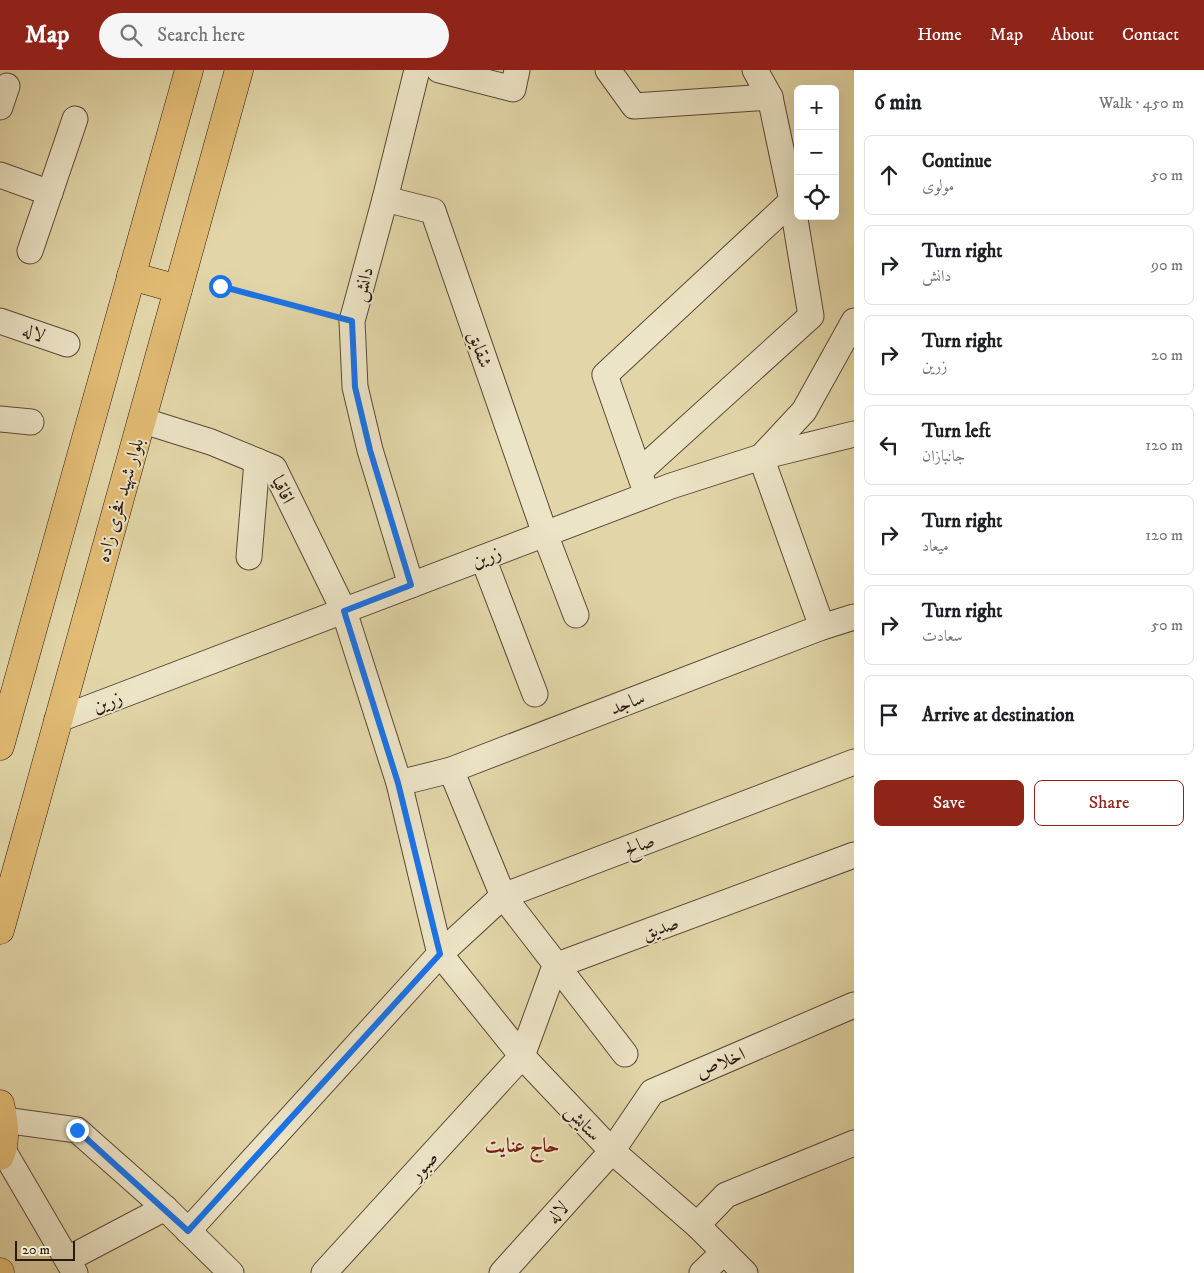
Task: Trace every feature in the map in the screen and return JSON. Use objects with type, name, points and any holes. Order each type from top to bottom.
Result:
[{"type":"main road","points":[[1,740],[189,70]]},
{"type":"main road","name":"بلوار شهید فخری زاده","points":[[0,930],[239,70]]},
{"type":"main road","points":[[131,276],[178,289]]},
{"type":"main road","points":[[1,1153],[2,1112]]},
{"type":"street","name":"دانش","points":[[411,585],[370,450],[355,387],[352,321],[385,199],[416,70]]},
{"type":"street","points":[[439,70],[514,89],[517,70]]},
{"type":"street","points":[[608,70],[634,106],[770,97]]},
{"type":"street","points":[[755,70],[770,97],[792,200],[810,316],[643,484],[605,375],[792,200]]},
{"type":"street","points":[[30,251],[75,119]]},
{"type":"street","points":[[0,175],[50,192]]},
{"type":"street","name":"شقایق","points":[[385,199],[433,211],[545,534]]},
{"type":"street","name":"لاله","points":[[0,321],[67,344]]},
{"type":"street","name":"زرین","points":[[57,720],[545,534],[643,484],[761,457],[804,411],[854,322]]},
{"type":"street","points":[[0,419],[31,422]]},
{"type":"street","name":"اقاقیا","points":[[141,420],[212,442],[274,468],[344,611],[398,783],[440,954]]},
{"type":"street","points":[[822,627],[761,457],[854,434]]},
{"type":"street","points":[[250,557],[257,461]]},
{"type":"street","points":[[545,534],[576,615]]},
{"type":"street","points":[[483,558],[535,694]]},
{"type":"street","name":"ساجد","points":[[398,783],[451,770],[822,627],[854,617]]},
{"type":"street","name":"صالح","points":[[188,1231],[440,954],[503,896],[854,762]]},
{"type":"street","points":[[451,770],[503,896],[555,966],[625,1054]]},
{"type":"street","name":"صدیق","points":[[555,966],[854,855]]},
{"type":"street","name":"ستایش","points":[[440,954],[522,1056],[612,1151],[697,1225],[745,1273]]},
{"type":"street","points":[[522,1056],[555,966]]},
{"type":"street","name":"اخلاص","points":[[612,1151],[652,1092],[854,1005]]},
{"type":"street","name":"صبور","points":[[324,1273],[522,1056]]},
{"type":"street","points":[[2,1112],[77,1130],[165,1208],[231,1273]]},
{"type":"street","points":[[697,1225],[726,1195],[854,1144]]},
{"type":"street","name":"لاله","points":[[502,1273],[612,1151]]},
{"type":"street","points":[[1,1153],[71,1266],[165,1208]]},
{"type":"street","points":[[702,1273],[724,1252]]},
{"type":"path","points":[[220,286],[352,321]]},
{"type":"district","name":"حاج عنایت","points":[[522,1145]]},
{"type":"route","points":[[77,1130],[165,1208],[188,1231],[440,954],[398,783],[344,611],[411,585],[370,450],[355,387],[352,321],[220,286]]}]
